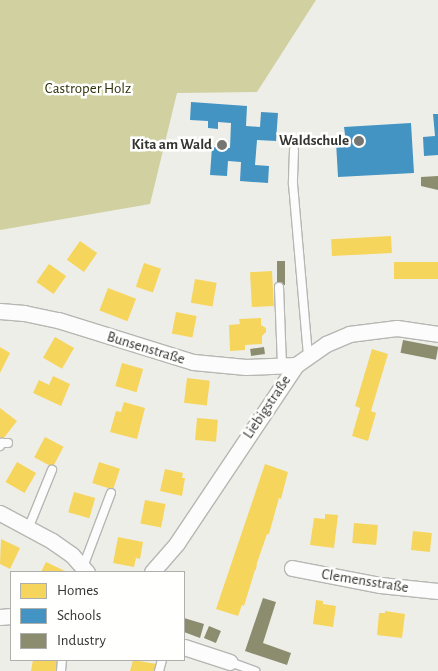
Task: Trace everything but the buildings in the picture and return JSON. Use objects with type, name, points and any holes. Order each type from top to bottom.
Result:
[{"type":"street","name":"Bunsenstraße","points":[[0,311],[24,313],[58,320],[193,362],[246,367],[289,365]]},
{"type":"street","name":"Liebigstraße","points":[[153,571],[177,543],[289,365],[326,344],[350,334],[373,329],[397,328],[438,334]]},
{"type":"street","points":[[0,514],[52,541],[85,570]]},
{"type":"street","name":"Clemensstraße","points":[[292,568],[380,585],[438,591]]},
{"type":"street","points":[[185,647],[230,662]]},
{"type":"lane","points":[[294,150],[293,184],[308,355]]},
{"type":"lane","points":[[279,287],[278,308],[289,365]]},
{"type":"lane","points":[[28,529],[52,470]]},
{"type":"lane","points":[[85,570],[111,493]]},
{"type":"lane","points":[[230,662],[255,671]]},
{"type":"green space","name":"Castroper Holz","points":[[0,0],[316,0],[257,92],[177,93],[150,204],[0,230]]},
{"type":"place","name":"Waldschule","points":[[359,141]]},
{"type":"place","name":"Kita am Wald","points":[[222,145]]}]
